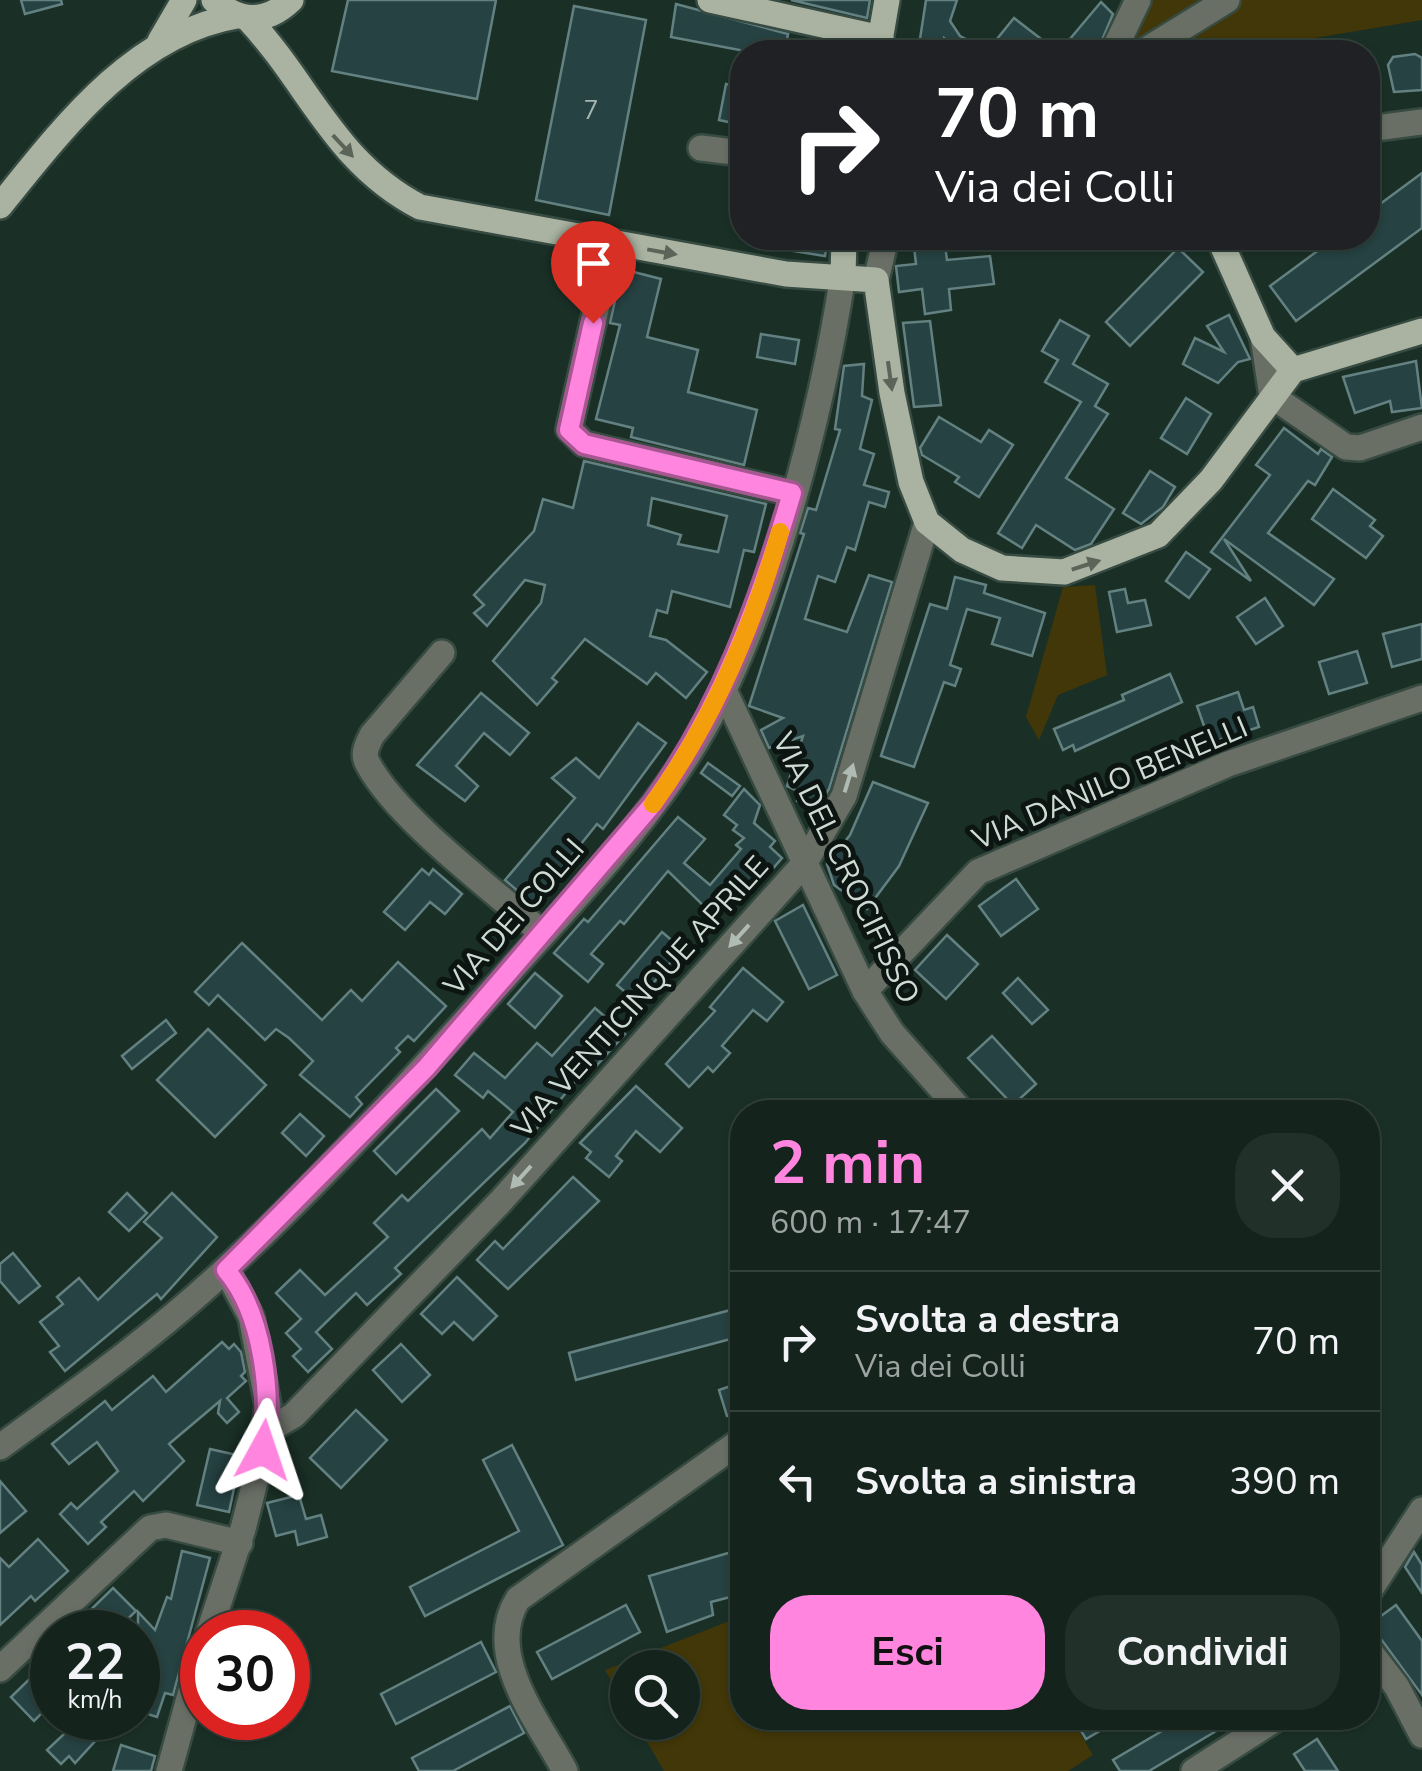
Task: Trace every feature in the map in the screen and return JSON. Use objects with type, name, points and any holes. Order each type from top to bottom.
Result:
[{"type":"main road","points":[[160,42],[184,0]]},
{"type":"main road","points":[[214,0],[243,18],[288,66],[339,144],[394,194],[435,211],[611,243],[794,275],[876,280],[892,393],[911,482],[927,522],[962,550],[1002,568],[1064,572],[1114,556],[1158,535],[1212,480],[1293,370],[1422,331]]},
{"type":"main road","points":[[0,206],[47,148],[160,42],[185,29],[278,12],[291,0]]},
{"type":"main road","points":[[710,0],[860,40]]},
{"type":"main road","points":[[880,40],[887,0]]},
{"type":"main road","points":[[843,275],[844,250]]},
{"type":"main road","points":[[1225,250],[1263,337],[1293,370]]},
{"type":"street","points":[[1120,40],[1138,0]]},
{"type":"street","points":[[1162,40],[1227,0]]},
{"type":"street","points":[[1380,127],[1422,122]]},
{"type":"street","points":[[701,148],[730,152]]},
{"type":"street","points":[[611,243],[569,430],[572,436],[584,444],[792,493]]},
{"type":"street","points":[[876,280],[883,250]]},
{"type":"street","points":[[794,275],[822,290],[833,308],[835,325]]},
{"type":"street","name":"VIA DEI COLLI","points":[[0,1447],[117,1360],[226,1270],[406,1089],[543,934],[684,761],[724,690],[792,493],[835,325],[843,275]]},
{"type":"street","points":[[1263,337],[1272,396],[1346,447],[1360,448],[1422,427]]},
{"type":"street","name":"VIA VENTICINQUE APRILE","points":[[267,1432],[294,1414],[500,1202],[804,864],[844,796],[927,522]]},
{"type":"street","points":[[442,653],[372,735],[365,748],[366,762],[412,816],[543,934]]},
{"type":"street","name":"VIA DEL CROCIFISSO","points":[[724,690],[865,991],[892,1032],[952,1100]]},
{"type":"street","name":"VIA DANILO BENELLI","points":[[865,991],[978,872],[1228,764],[1422,698]]},
{"type":"street","points":[[217,1610],[240,1543],[267,1432],[268,1405],[252,1317],[226,1270]]},
{"type":"street","points":[[565,1771],[507,1654],[505,1627],[510,1612],[518,1600],[730,1452]]},
{"type":"street","points":[[1380,1575],[1422,1510]]},
{"type":"street","points":[[0,1669],[150,1528],[166,1525],[240,1543]]},
{"type":"street","points":[[1380,1667],[1397,1687],[1422,1735]]},
{"type":"street","points":[[168,1771],[180,1728]]},
{"type":"street","points":[[1194,1771],[1258,1730]]},
{"type":"shaded area","points":[[1153,0],[1422,0],[1422,20],[1303,40],[1130,40]]},
{"type":"shaded area","points":[[1095,585],[1107,675],[1058,695],[1039,740],[1026,717],[1063,587]]},
{"type":"shaded area","points":[[730,1621],[730,1730],[1078,1730],[1093,1755],[1068,1771],[664,1771],[646,1740],[700,1740],[700,1650],[656,1650]]},
{"type":"building","points":[[21,0],[61,0],[62,4],[25,14]]},
{"type":"building","points":[[348,0],[496,0],[477,99],[332,71]]},
{"type":"building","points":[[791,0],[870,0],[867,18]]},
{"type":"building","points":[[926,0],[957,0],[950,21],[960,36],[968,40],[920,40]]},
{"type":"building","points":[[1101,2],[1113,14],[1102,40],[1069,40]]},
{"type":"building","points":[[676,4],[788,34],[787,40],[730,40],[730,48],[671,37]]},
{"type":"building","points":[[574,6],[646,20],[609,215],[536,200]]},
{"type":"building","points":[[1014,18],[1042,40],[996,40]]},
{"type":"building","points":[[1415,54],[1422,58],[1422,90],[1394,92],[1388,65],[1393,57]]},
{"type":"building","points":[[726,84],[730,85],[730,122],[719,120]]},
{"type":"building","points":[[1422,173],[1422,228],[1296,321],[1270,286],[1319,250],[1380,250],[1380,204]]},
{"type":"building","points":[[787,250],[826,250],[825,256]]},
{"type":"building","points":[[914,250],[946,250],[947,260],[990,256],[994,284],[949,289],[951,310],[925,314],[922,289],[899,292],[896,266],[916,264]]},
{"type":"building","points":[[1176,250],[1203,272],[1130,346],[1106,322]]},
{"type":"building","points":[[622,269],[661,279],[647,337],[698,350],[688,392],[757,410],[744,465],[631,437],[633,428],[596,419],[620,325],[610,323]]},
{"type":"building","points":[[1229,315],[1250,359],[1238,362],[1218,383],[1183,364],[1195,338],[1224,352],[1207,326]]},
{"type":"building","points":[[1060,320],[1089,336],[1073,364],[1108,384],[1095,406],[1108,414],[1066,478],[1114,509],[1091,544],[1075,550],[1036,525],[1022,548],[998,533],[1081,402],[1045,382],[1058,360],[1042,351]]},
{"type":"building","points":[[930,321],[941,405],[914,407],[903,323]]},
{"type":"building","points":[[761,334],[799,340],[795,364],[757,357]]},
{"type":"building","points":[[1416,361],[1422,408],[1392,412],[1390,401],[1355,413],[1343,377]]},
{"type":"building","points":[[864,364],[862,396],[872,400],[860,449],[874,454],[864,485],[889,492],[885,507],[869,502],[855,550],[847,547],[835,582],[818,576],[805,619],[847,632],[869,575],[892,582],[829,789],[818,808],[797,801],[800,792],[787,786],[803,736],[769,748],[761,730],[783,718],[749,706],[804,534],[800,533],[808,508],[816,510],[840,430],[835,429],[844,366]]},
{"type":"building","points":[[1186,398],[1211,414],[1187,454],[1161,438]]},
{"type":"building","points":[[939,417],[981,442],[989,430],[1013,445],[979,497],[955,482],[959,477],[922,455],[920,448]]},
{"type":"building","points":[[1284,428],[1318,454],[1321,449],[1332,457],[1315,485],[1308,481],[1268,533],[1334,579],[1314,605],[1224,539],[1251,581],[1211,552],[1270,475],[1256,465]]},
{"type":"building","points":[[584,461],[766,504],[754,552],[744,550],[730,607],[672,591],[667,613],[657,610],[650,636],[666,640],[707,672],[686,698],[656,673],[647,684],[585,639],[552,678],[557,682],[537,705],[493,661],[541,603],[545,585],[525,580],[487,626],[474,613],[484,605],[474,595],[534,531],[543,499],[573,508]],"holes":[[[652,498],[727,516],[718,552],[678,544],[681,535],[648,525]]]},
{"type":"building","points":[[1150,471],[1175,487],[1163,507],[1141,524],[1123,513]]},
{"type":"building","points":[[1333,489],[1375,520],[1370,526],[1383,536],[1366,558],[1312,519]]},
{"type":"building","points":[[1186,552],[1210,569],[1189,598],[1166,581]]},
{"type":"building","points":[[955,577],[986,585],[984,593],[1045,613],[1032,656],[992,644],[1000,618],[967,609],[950,665],[961,669],[955,686],[944,682],[914,767],[881,756],[930,604],[947,609]]},
{"type":"building","points":[[1125,589],[1128,603],[1145,600],[1151,625],[1117,632],[1109,592]]},
{"type":"building","points":[[1265,598],[1283,626],[1256,644],[1237,617]]},
{"type":"building","points":[[1422,624],[1422,659],[1392,667],[1383,634]]},
{"type":"building","points":[[1357,651],[1367,683],[1329,694],[1319,662]]},
{"type":"building","points":[[1170,674],[1182,702],[1075,751],[1073,745],[1063,750],[1054,729],[1124,700],[1122,695]]},
{"type":"building","points":[[1238,692],[1244,710],[1253,707],[1259,727],[1210,743],[1197,706]]},
{"type":"building","points":[[481,693],[529,733],[510,755],[484,733],[456,766],[478,786],[465,801],[417,765]]},
{"type":"building","points":[[638,723],[666,743],[603,829],[597,824],[533,904],[505,880],[575,798],[552,778],[576,758],[599,778]]},
{"type":"building","points":[[708,763],[740,786],[732,796],[701,773]]},
{"type":"building","points":[[873,782],[928,803],[899,866],[867,909],[834,885],[827,864],[850,835]]},
{"type":"building","points":[[744,789],[760,805],[754,823],[775,841],[770,847],[782,858],[769,873],[763,868],[731,906],[725,901],[713,915],[668,871],[624,924],[620,921],[591,954],[603,964],[588,982],[554,953],[584,919],[588,922],[678,817],[705,839],[684,863],[710,885],[741,849],[736,845],[744,838],[733,830],[737,825],[724,815]]},
{"type":"building","points":[[422,869],[429,875],[433,869],[462,894],[445,914],[430,902],[405,930],[384,912]]},
{"type":"building","points":[[1016,879],[1038,909],[1001,936],[979,906]]},
{"type":"building","points":[[803,905],[837,975],[809,989],[775,921]]},
{"type":"building","points":[[662,932],[682,949],[637,1002],[617,985]]},
{"type":"building","points":[[947,935],[978,964],[946,999],[915,970]]},
{"type":"building","points":[[242,943],[322,1020],[351,990],[362,1001],[398,962],[446,1006],[414,1041],[408,1036],[396,1048],[400,1052],[356,1097],[362,1104],[350,1117],[300,1075],[313,1061],[289,1038],[276,1029],[265,1040],[218,995],[209,1005],[195,992]]},
{"type":"building","points":[[743,968],[783,1002],[767,1021],[753,1010],[722,1046],[730,1053],[713,1072],[708,1067],[689,1087],[666,1064],[715,1011],[710,1007]]},
{"type":"building","points":[[535,973],[562,996],[535,1028],[508,1004]]},
{"type":"building","points":[[1018,978],[1048,1010],[1032,1024],[1003,993]]},
{"type":"building","points":[[595,1008],[625,1034],[597,1065],[592,1061],[525,1143],[395,1268],[401,1274],[367,1305],[356,1293],[316,1332],[332,1349],[308,1372],[293,1356],[301,1349],[286,1333],[301,1319],[276,1293],[300,1270],[325,1295],[388,1237],[374,1223],[402,1195],[408,1201],[482,1129],[490,1138],[513,1112],[488,1091],[483,1098],[455,1075],[474,1053],[505,1078],[537,1043],[552,1056]]},
{"type":"building","points":[[166,1020],[176,1033],[132,1069],[122,1056]]},
{"type":"building","points":[[208,1029],[266,1085],[215,1137],[157,1080]]},
{"type":"building","points":[[992,1036],[1036,1084],[1018,1100],[1008,1100],[968,1058]]},
{"type":"building","points":[[636,1086],[682,1128],[660,1152],[636,1131],[616,1156],[622,1161],[609,1177],[586,1158],[591,1152],[580,1143]]},
{"type":"building","points":[[436,1089],[459,1111],[396,1174],[374,1151]]},
{"type":"building","points":[[300,1114],[324,1136],[306,1156],[282,1133]]},
{"type":"building","points":[[573,1177],[599,1201],[508,1289],[477,1260],[495,1241],[503,1249]]},
{"type":"building","points":[[127,1193],[147,1213],[129,1231],[109,1212]]},
{"type":"building","points":[[172,1193],[217,1237],[161,1299],[157,1294],[65,1371],[50,1352],[59,1346],[40,1322],[63,1304],[57,1297],[79,1278],[98,1300],[162,1238],[144,1222]]},
{"type":"building","points":[[13,1253],[40,1286],[19,1303],[0,1281],[0,1264]]},
{"type":"building","points":[[457,1277],[497,1316],[473,1340],[454,1322],[442,1334],[421,1314]]},
{"type":"building","points":[[730,1310],[730,1339],[576,1380],[569,1353]]},
{"type":"building","points":[[222,1342],[229,1349],[234,1344],[241,1352],[245,1372],[241,1376],[246,1381],[227,1398],[239,1412],[227,1423],[218,1413],[220,1401],[169,1444],[184,1461],[143,1501],[134,1491],[101,1522],[106,1527],[88,1544],[60,1514],[71,1503],[77,1509],[118,1471],[97,1442],[69,1464],[52,1444],[105,1401],[112,1410],[153,1376],[166,1392]]},
{"type":"building","points":[[401,1344],[430,1375],[402,1402],[373,1370]]},
{"type":"building","points":[[730,1386],[730,1415],[727,1416],[719,1390]]},
{"type":"building","points":[[356,1410],[387,1440],[341,1488],[310,1458]]},
{"type":"building","points":[[512,1445],[563,1545],[425,1616],[410,1587],[519,1531],[483,1460]]},
{"type":"building","points":[[210,1449],[241,1456],[229,1512],[197,1505]]},
{"type":"building","points":[[0,1481],[26,1511],[0,1533]]},
{"type":"building","points":[[299,1495],[306,1519],[321,1515],[327,1537],[298,1545],[295,1531],[276,1536],[267,1503]]},
{"type":"building","points":[[38,1539],[68,1571],[35,1601],[31,1596],[0,1625],[0,1558],[9,1567]]},
{"type":"building","points":[[182,1551],[210,1558],[196,1610],[180,1610],[180,1669],[173,1695],[165,1693],[160,1708],[160,1616],[167,1597],[171,1599]]},
{"type":"building","points":[[730,1552],[730,1597],[711,1602],[713,1615],[667,1632],[649,1576]]},
{"type":"building","points":[[1414,1552],[1422,1565],[1422,1593],[1405,1567]]},
{"type":"building","points":[[113,1588],[135,1610],[90,1610]]},
{"type":"building","points":[[626,1605],[640,1632],[552,1679],[537,1652]]},
{"type":"building","points":[[1396,1605],[1422,1641],[1422,1695],[1380,1638],[1380,1617]]},
{"type":"building","points":[[481,1642],[496,1672],[396,1724],[381,1694]]},
{"type":"building","points":[[30,1679],[30,1717],[11,1697]]},
{"type":"building","points":[[510,1706],[524,1733],[453,1771],[419,1771],[412,1758]]},
{"type":"building","points":[[1080,1730],[1101,1730],[1086,1739]]},
{"type":"building","points":[[1164,1730],[1218,1730],[1149,1771],[1120,1771],[1113,1760]]},
{"type":"building","points":[[1317,1739],[1338,1771],[1305,1771],[1294,1754]]},
{"type":"building","points":[[58,1740],[96,1740],[75,1763],[69,1756],[61,1764],[47,1750]]},
{"type":"building","points":[[121,1745],[155,1756],[151,1771],[113,1771]]},
{"type":"slow traffic","points":[[653,804],[684,761],[724,690],[780,532]]},
{"type":"route","points":[[263,1450],[268,1405],[252,1317],[226,1270],[426,1068],[652,805],[684,761],[724,690],[776,548],[792,493],[584,444],[572,436],[569,430],[593,323]]}]
